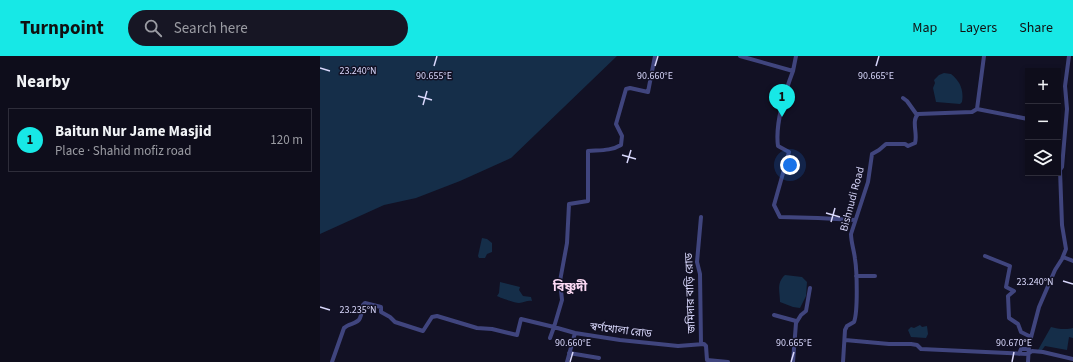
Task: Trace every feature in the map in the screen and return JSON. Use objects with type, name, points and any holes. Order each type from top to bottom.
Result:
[{"type":"street","points":[[550,338],[562,300],[560,281],[567,244],[569,204],[588,201],[588,151],[608,150],[621,145],[622,136],[616,124],[626,89],[630,88],[648,92],[655,56]]},
{"type":"street","points":[[740,56],[793,71]]},
{"type":"street","points":[[796,56],[778,131],[778,146],[790,152],[774,205],[780,218],[855,220]]},
{"type":"street","points":[[977,109],[984,56]]},
{"type":"street","points":[[1028,362],[1031,337],[1042,300],[1054,270],[1063,257],[1066,248],[1062,225],[1060,170],[1062,167],[1067,123],[1065,86],[1069,56]]},
{"type":"street","points":[[903,98],[917,115],[972,112],[977,109],[1025,118]]},
{"type":"street","name":"Bishnudi Road","points":[[843,362],[846,328],[853,323],[855,319],[856,276],[851,234],[868,182],[872,154],[886,144],[905,144],[908,146],[915,143],[915,118],[917,115]]},
{"type":"street","name":"জমিদার বাড়ি রোড","points":[[701,217],[697,262],[700,274],[701,344]]},
{"type":"street","points":[[985,256],[1010,266],[1006,287],[1014,291],[1008,296],[1009,318],[1018,324],[1021,332],[1031,337]]},
{"type":"street","points":[[1063,257],[1073,261]]},
{"type":"street","points":[[856,276],[875,276]]},
{"type":"street","points":[[793,362],[796,323],[801,315],[806,311],[810,288]]},
{"type":"street","name":"স্বর্ণখোলা রোড","points":[[332,362],[344,328],[347,324],[360,320],[363,305],[366,303],[381,307],[381,312],[390,316],[395,322],[423,331],[432,317],[437,316],[477,328],[492,329],[517,335],[521,319],[554,326],[575,333],[620,340],[678,346],[701,344]]},
{"type":"street","points":[[774,315],[796,321],[796,323]]},
{"type":"street","points":[[567,362],[575,333]]},
{"type":"street","points":[[845,340],[889,344],[911,344],[917,345],[921,349],[1019,354],[1021,349],[1028,352],[1043,352],[1073,359]]},
{"type":"street","points":[[701,344],[706,346],[707,360],[728,362]]},
{"type":"street","points":[[569,353],[599,358]]},
{"type":"water","points":[[320,56],[617,56],[511,158],[460,181],[416,198],[384,205],[320,234]]},
{"type":"water","points":[[944,73],[951,74],[959,83],[962,90],[962,102],[960,104],[936,102],[933,88],[935,83],[934,80],[939,75]]},
{"type":"water","points":[[482,238],[487,239],[492,243],[492,252],[487,254],[485,258],[479,258],[478,256]]},
{"type":"water","points":[[785,275],[802,277],[807,282],[806,296],[800,308],[780,302],[779,284]]},
{"type":"water","points":[[500,282],[520,287],[519,290],[523,296],[531,297],[532,301],[517,303],[497,296],[499,293]]},
{"type":"water","points":[[920,325],[922,327],[927,326],[928,334],[926,338],[911,337],[908,330],[911,327],[914,328]]},
{"type":"water","points":[[1051,327],[1062,329],[1073,328],[1073,338],[1069,337],[1067,350],[1045,346],[1042,350],[1038,350]]},
{"type":"place","name":"Baitun Nur Jame Masjid","points":[[782,117]]},
{"type":"district","name":"বিষ্ণুদী","points":[[570,287]]}]
